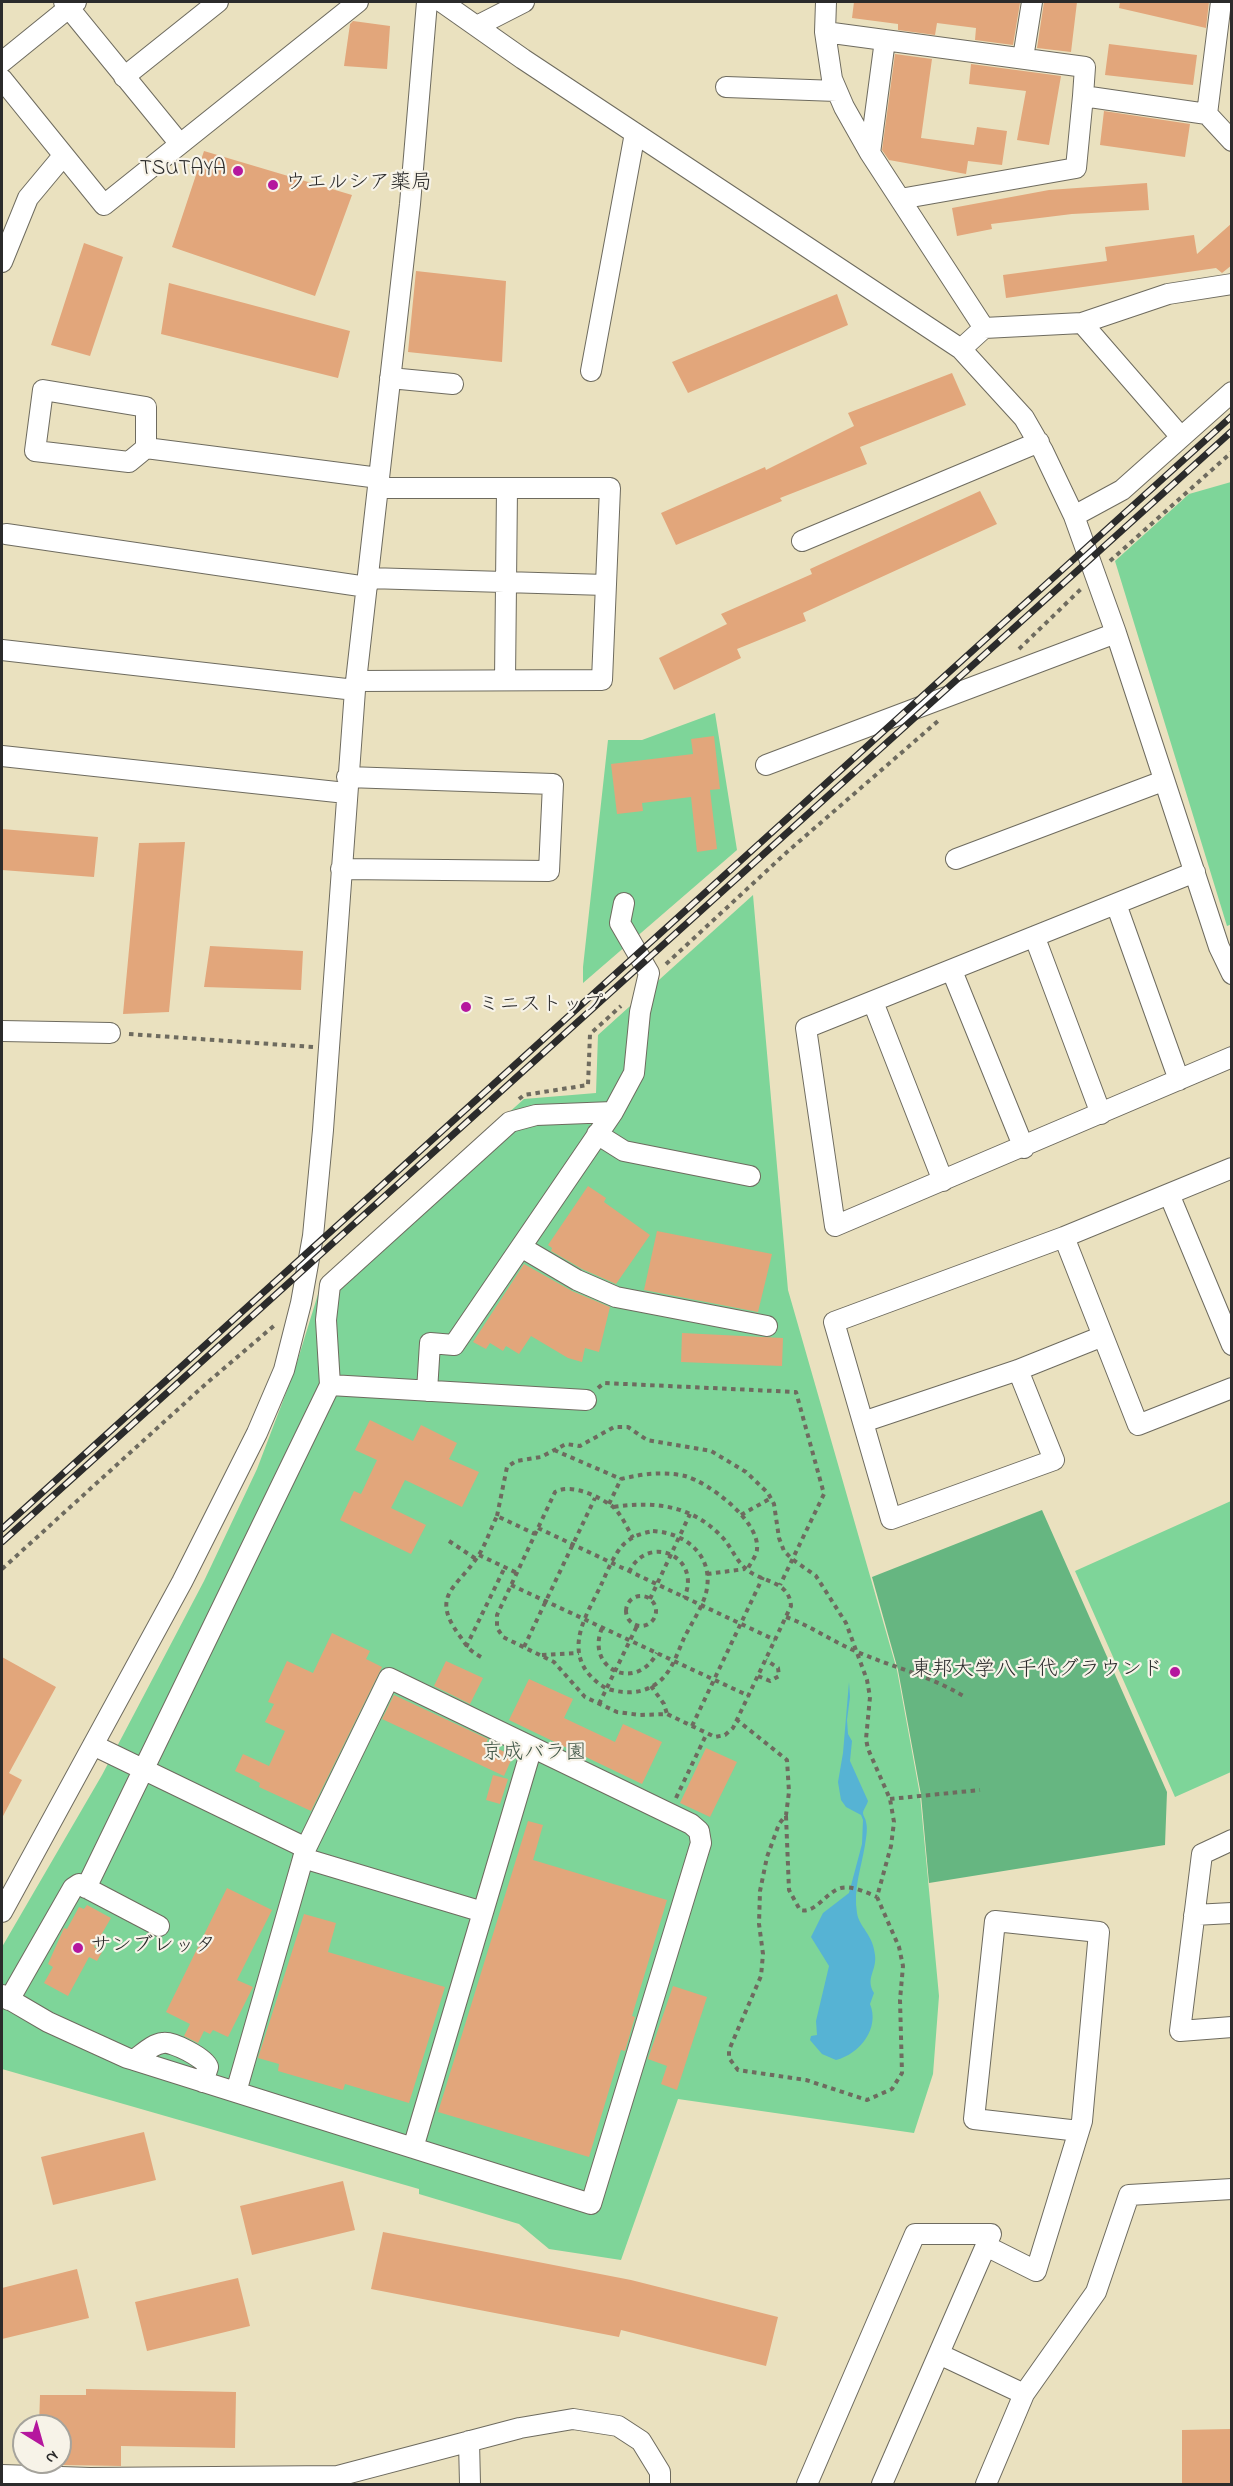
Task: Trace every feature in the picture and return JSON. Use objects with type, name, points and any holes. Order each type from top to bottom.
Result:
[{"type":"street","points":[[124,76],[219,2]]},
{"type":"street","points":[[2,79],[104,205],[358,2]]},
{"type":"street","points":[[2,1912],[182,1582],[257,1433],[284,1370],[301,1303],[313,1236],[355,686],[379,483],[428,2]]},
{"type":"street","points":[[442,2],[634,133],[961,348],[1024,418],[1039,442],[1074,516],[1116,633],[1194,872],[1225,944],[1232,974]]},
{"type":"street","points":[[477,26],[524,2]]},
{"type":"street","points":[[826,2],[825,32],[832,79],[837,92],[870,153],[984,328]]},
{"type":"street","points":[[1023,58],[1032,2]]},
{"type":"street","points":[[1207,114],[1221,2]]},
{"type":"street","points":[[2,62],[70,4],[124,76],[180,144]]},
{"type":"street","points":[[825,32],[1085,67],[1076,168],[900,199]]},
{"type":"street","points":[[870,153],[885,40]]},
{"type":"street","points":[[726,87],[837,92]]},
{"type":"street","points":[[1083,96],[1207,114],[1232,141]]},
{"type":"street","points":[[591,371],[634,133]]},
{"type":"street","points":[[2,262],[28,198],[63,156]]},
{"type":"street","points":[[961,348],[984,328],[1082,323],[1168,294],[1232,284]]},
{"type":"street","points":[[1082,323],[1181,437]]},
{"type":"street","points":[[390,378],[453,384]]},
{"type":"street","points":[[2,650],[355,686],[505,680],[602,680],[610,488],[507,488],[379,483],[146,448],[129,462],[34,451],[44,390],[146,407],[146,448]]},
{"type":"street","points":[[1074,516],[1122,490],[1232,392]]},
{"type":"street","points":[[802,541],[1039,442]]},
{"type":"street","points":[[505,680],[507,488]]},
{"type":"street","points":[[6,534],[367,583],[606,585]]},
{"type":"street","points":[[766,765],[1116,633]]},
{"type":"street","points":[[2,756],[346,785],[553,784],[549,871],[341,869]]},
{"type":"street","points":[[956,859],[1163,781]]},
{"type":"street","points":[[1194,872],[1035,938],[806,1028],[835,1226],[1024,1148],[1232,1057]]},
{"type":"street","points":[[427,1391],[430,1343],[454,1345],[613,1112],[634,1073],[640,1012],[649,973],[620,923],[624,903]]},
{"type":"street","points":[[1116,904],[1179,1080]]},
{"type":"street","points":[[1035,938],[1101,1114]]},
{"type":"street","points":[[952,971],[1024,1148]]},
{"type":"street","points":[[873,1002],[943,1181]]},
{"type":"street","points":[[2,1031],[110,1033]]},
{"type":"street","points":[[86,1888],[330,1385],[326,1320],[330,1285],[510,1122],[536,1115],[613,1112]]},
{"type":"street","points":[[597,1134],[624,1151],[750,1176]]},
{"type":"street","points":[[1018,1370],[1054,1460],[891,1519],[834,1322],[1064,1238],[1232,1168]]},
{"type":"street","points":[[1169,1194],[1232,1345]]},
{"type":"street","points":[[1064,1238],[1138,1425],[1232,1388]]},
{"type":"street","points":[[521,1247],[577,1280],[616,1297],[767,1326]]},
{"type":"street","points":[[863,1422],[1018,1370],[1102,1336]]},
{"type":"street","points":[[330,1385],[586,1400]]},
{"type":"street","points":[[159,1926],[79,1884],[73,1888],[5,1998],[48,2022],[134,2061],[591,2204],[701,1843],[699,1832],[691,1824],[669,1813],[390,1678],[304,1853],[236,2092]]},
{"type":"street","points":[[93,1745],[304,1853],[483,1912]]},
{"type":"street","points":[[413,2148],[532,1747]]},
{"type":"street","points":[[1232,1840],[1202,1854],[1180,2031],[1232,2027]]},
{"type":"street","points":[[1194,1915],[1232,1913]]},
{"type":"street","points":[[986,2246],[1036,2271],[1079,2131],[1082,2121],[1099,1932],[995,1921],[974,2119],[1079,2131]]},
{"type":"street","points":[[134,2061],[154,2045],[168,2042],[204,2060],[208,2067],[203,2082]]},
{"type":"street","points":[[986,2484],[1024,2394],[1095,2292],[1129,2195],[1232,2189]]},
{"type":"street","points":[[807,2484],[915,2234],[991,2234],[882,2484]]},
{"type":"street","points":[[939,2354],[1024,2394]]},
{"type":"street","points":[[2,2475],[90,2478],[338,2475],[362,2477],[470,2441],[520,2428],[573,2419],[618,2426],[641,2441],[660,2472],[660,2484]]},
{"type":"street","points":[[470,2441],[470,2484]]},
{"type":"path","points":[[1102,568],[1232,452]]},
{"type":"path","points":[[1013,655],[1086,584]]},
{"type":"path","points":[[659,971],[787,852],[944,716]]},
{"type":"path","points":[[515,1103],[524,1095],[588,1085],[590,1034],[624,1003]]},
{"type":"path","points":[[110,1033],[329,1048]]},
{"type":"path","points":[[2,1569],[208,1382],[301,1303]]},
{"type":"path","points":[[586,1400],[604,1383],[796,1392],[824,1494],[780,1585]]},
{"type":"path","points":[[481,1658],[466,1648],[450,1623],[446,1605],[453,1585],[478,1557],[497,1516],[507,1467],[516,1461],[542,1457],[566,1444],[580,1446],[614,1427],[628,1427],[647,1440],[711,1451],[758,1481],[771,1498],[779,1538],[792,1559],[810,1570],[831,1595],[846,1623],[854,1651],[867,1680],[870,1697],[866,1739],[868,1749],[890,1799],[894,1822],[891,1846],[877,1897],[899,1947],[903,1966],[900,2000],[902,2073],[892,2089],[883,2096],[867,2100],[806,2080],[738,2070],[729,2058],[729,2050],[761,1976],[763,1954],[759,1924],[760,1891],[767,1857],[779,1824],[786,1815]]},
{"type":"path","points":[[554,1450],[621,1479],[649,1473],[686,1477],[714,1489],[741,1515],[755,1537],[757,1549],[746,1569]]},
{"type":"path","points":[[609,1504],[621,1479]]},
{"type":"path","points":[[614,1507],[638,1503],[674,1507],[690,1514],[721,1535],[746,1569],[780,1585],[786,1591],[791,1602],[786,1617],[737,1720],[725,1735],[715,1737],[667,1714],[640,1715],[617,1712],[599,1704],[585,1697],[554,1662],[502,1637],[497,1628],[497,1615],[555,1492],[560,1489],[575,1489],[609,1504],[614,1507],[633,1538]]},
{"type":"path","points":[[524,1647],[595,1498]]},
{"type":"path","points":[[741,1515],[771,1498]]},
{"type":"path","points":[[650,1599],[690,1514]]},
{"type":"path","points":[[497,1516],[535,1534]]},
{"type":"path","points":[[538,1528],[775,1640]]},
{"type":"path","points":[[653,1530],[679,1536],[696,1548],[704,1562],[707,1574],[706,1594],[669,1672],[641,1691],[624,1693],[607,1688],[593,1679],[579,1653],[579,1635],[585,1619],[612,1563],[624,1544],[653,1530]]},
{"type":"path","points":[[449,1541],[478,1557],[517,1573]]},
{"type":"path","points":[[629,1572],[639,1558],[649,1553],[659,1551],[671,1554],[683,1564],[688,1573],[689,1582],[684,1598]]},
{"type":"path","points":[[466,1648],[505,1567]]},
{"type":"path","points":[[707,1574],[746,1569]]},
{"type":"path","points":[[692,1726],[763,1577]]},
{"type":"path","points":[[511,1585],[748,1696]]},
{"type":"path","points":[[640,1596],[650,1599],[656,1606],[654,1620],[646,1626],[637,1626],[628,1619],[628,1605],[640,1596]]},
{"type":"path","points":[[786,1617],[813,1627],[854,1651],[941,1683],[965,1697]]},
{"type":"path","points":[[599,1704],[637,1626]]},
{"type":"path","points":[[602,1628],[598,1647],[601,1657],[615,1671],[636,1673],[645,1669],[657,1653]]},
{"type":"path","points":[[542,1655],[579,1653]]},
{"type":"path","points":[[758,1676],[770,1681],[779,1676],[778,1668],[766,1660]]},
{"type":"path","points":[[651,1686],[664,1704],[667,1714]]},
{"type":"path","points":[[737,1720],[787,1760],[789,1784],[786,1815],[789,1890],[796,1906],[805,1911],[838,1888],[845,1887],[877,1897]]},
{"type":"path","points":[[669,1813],[707,1733]]},
{"type":"path","points":[[890,1799],[980,1790]]},
{"type":"green space","points":[[1231,482],[1232,924],[1227,926],[1115,561],[1189,494]]},
{"type":"green space","points":[[715,713],[737,850],[583,983],[608,740],[642,740]]},
{"type":"green space","name":"京成バラ園","points":[[753,895],[788,1290],[897,1670],[920,1795],[939,1996],[933,2074],[914,2133],[678,2099],[621,2260],[549,2249],[519,2224],[419,2194],[419,2189],[2,2069],[2,1947],[102,1775],[204,1581],[257,1469],[294,1372],[323,1278],[524,1099],[596,1093],[598,1035]]},
{"type":"green space","name":"東邦大学八千代グラウンド","points":[[1231,1501],[1231,1772],[1175,1797],[1075,1571]]},
{"type":"green space","points":[[1042,1510],[1167,1792],[1165,1845],[929,1883],[921,1795],[898,1670],[872,1577]]},
{"type":"water","points":[[849,1682],[847,1720],[848,1734],[852,1741],[850,1761],[868,1801],[863,1813],[867,1834],[856,1904],[860,1923],[874,1948],[875,1961],[871,1983],[874,1993],[870,2004],[872,2022],[866,2039],[853,2052],[836,2060],[822,2054],[810,2040],[811,2036],[817,2035],[816,2021],[829,1966],[811,1937],[823,1913],[849,1893],[862,1844],[863,1820],[861,1815],[846,1807],[841,1800],[838,1782]]},
{"type":"building","points":[[854,2],[1020,3],[1013,45],[975,40],[976,28],[937,23],[935,35],[898,30],[898,24],[852,18]]},
{"type":"building","points":[[1044,2],[1077,2],[1071,52],[1037,48]]},
{"type":"building","points":[[1120,2],[1209,2],[1206,28],[1119,8]]},
{"type":"building","points":[[353,21],[390,26],[387,69],[344,66],[350,24]]},
{"type":"building","points":[[1109,44],[1197,55],[1193,85],[1105,75]]},
{"type":"building","points":[[895,54],[932,59],[921,138],[974,145],[977,127],[1007,131],[1002,165],[968,161],[966,174],[889,160],[882,150]]},
{"type":"building","points":[[971,64],[1061,76],[1049,145],[1017,140],[1026,91],[969,84]]},
{"type":"building","points":[[1104,111],[1190,124],[1185,157],[1100,145]]},
{"type":"building","points":[[204,151],[352,195],[315,296],[172,247]]},
{"type":"building","points":[[1147,183],[1149,210],[1072,214],[991,224],[992,229],[957,236],[952,208],[1049,190]]},
{"type":"building","points":[[1232,223],[1232,265],[1222,273],[1216,268],[1006,298],[1003,275],[1107,261],[1105,247],[1194,235],[1197,254]]},
{"type":"building","points":[[84,243],[123,257],[90,356],[51,345]]},
{"type":"building","points":[[416,271],[506,281],[502,362],[408,352]]},
{"type":"building","points":[[169,283],[350,331],[338,378],[161,334]]},
{"type":"building","points":[[837,294],[848,325],[688,393],[672,362]]},
{"type":"building","points":[[952,373],[966,405],[860,447],[867,464],[780,498],[782,501],[676,545],[661,513],[765,467],[766,470],[854,426],[848,413]]},
{"type":"building","points":[[980,491],[997,524],[803,613],[806,621],[737,649],[741,658],[674,690],[659,658],[727,624],[721,614],[812,574],[810,569]]},
{"type":"building","points":[[714,736],[720,789],[710,790],[717,849],[697,852],[691,797],[642,803],[643,811],[617,814],[611,764],[693,754],[691,739]]},
{"type":"building","points":[[2,829],[98,837],[94,877],[2,870]]},
{"type":"building","points":[[185,842],[169,1012],[123,1014],[139,843]]},
{"type":"building","points":[[210,946],[303,951],[301,990],[204,987]]},
{"type":"building","points":[[588,1186],[606,1198],[604,1202],[650,1235],[616,1284],[582,1269],[551,1251],[552,1248],[548,1245]]},
{"type":"building","points":[[657,1231],[772,1254],[758,1312],[644,1290]]},
{"type":"building","points":[[524,1264],[572,1291],[610,1307],[599,1352],[585,1348],[582,1362],[568,1358],[531,1336],[519,1354],[506,1346],[503,1351],[490,1343],[486,1349],[473,1342]]},
{"type":"building","points":[[682,1333],[783,1338],[782,1366],[681,1362]]},
{"type":"building","points":[[370,1420],[413,1441],[421,1425],[457,1443],[449,1459],[479,1472],[462,1507],[405,1480],[391,1508],[426,1525],[411,1554],[340,1520],[354,1491],[361,1494],[377,1460],[355,1450]]},
{"type":"building","points":[[332,1633],[370,1651],[366,1659],[382,1667],[311,1811],[259,1787],[260,1783],[235,1771],[243,1754],[269,1766],[285,1731],[265,1722],[274,1704],[268,1702],[287,1661],[313,1673]]},
{"type":"building","points":[[2,1657],[56,1687],[9,1773],[22,1780],[2,1818]]},
{"type":"building","points":[[446,1661],[483,1678],[470,1704],[434,1686]]},
{"type":"building","points":[[529,1679],[573,1699],[564,1718],[615,1742],[623,1724],[662,1742],[642,1784],[509,1720]]},
{"type":"building","points":[[394,1695],[488,1739],[486,1743],[513,1756],[504,1776],[382,1719]]},
{"type":"building","points":[[706,1748],[737,1762],[710,1817],[680,1803]]},
{"type":"building","points":[[493,1775],[508,1779],[500,1804],[486,1800]]},
{"type":"building","points":[[528,1821],[543,1825],[533,1860],[667,1900],[632,2016],[635,2017],[625,2051],[621,2050],[589,2157],[438,2112]]},
{"type":"building","points":[[227,1888],[272,1910],[237,1980],[253,1987],[228,2037],[213,2030],[210,2034],[204,2031],[198,2043],[184,2036],[190,2024],[166,2012]]},
{"type":"building","points":[[87,1905],[111,1918],[94,1947],[102,1952],[97,1961],[89,1957],[68,1996],[44,1983],[53,1967],[48,1964],[64,1928],[67,1929],[79,1907],[84,1909]]},
{"type":"building","points":[[304,1914],[336,1923],[328,1952],[445,1987],[409,2103],[345,2084],[343,2090],[278,2071],[279,2064],[258,2058]]},
{"type":"building","points":[[673,1986],[707,1997],[677,2090],[661,2084],[667,2066],[648,2059]]},
{"type":"building","points":[[144,2132],[156,2180],[53,2205],[41,2157]]},
{"type":"building","points":[[343,2181],[355,2230],[252,2255],[240,2206]]},
{"type":"building","points":[[383,2232],[631,2280],[778,2317],[766,2366],[621,2330],[619,2337],[371,2289]]},
{"type":"building","points":[[77,2269],[89,2318],[2,2339],[2,2288]]},
{"type":"building","points":[[238,2278],[250,2326],[147,2351],[135,2302]]},
{"type":"building","points":[[86,2389],[236,2392],[235,2448],[121,2446],[121,2466],[72,2465],[72,2414],[39,2414],[40,2395],[86,2395]]},
{"type":"building","points":[[1232,2429],[1232,2484],[1182,2484],[1182,2430]]},
{"type":"railway","points":[[2,1529],[1232,416]]},
{"type":"railway","points":[[2,1542],[1232,431]]},
{"type":"place","name":"TSUTAYA","points":[[238,171]]},
{"type":"place","name":"ウエルシア薬局","points":[[273,185]]},
{"type":"place","name":"ミニストップ","points":[[466,1007]]},
{"type":"place","name":"東邦大学八千代グラウンド","points":[[1175,1672]]},
{"type":"place","name":"サンブレッタ","points":[[78,1948]]}]
